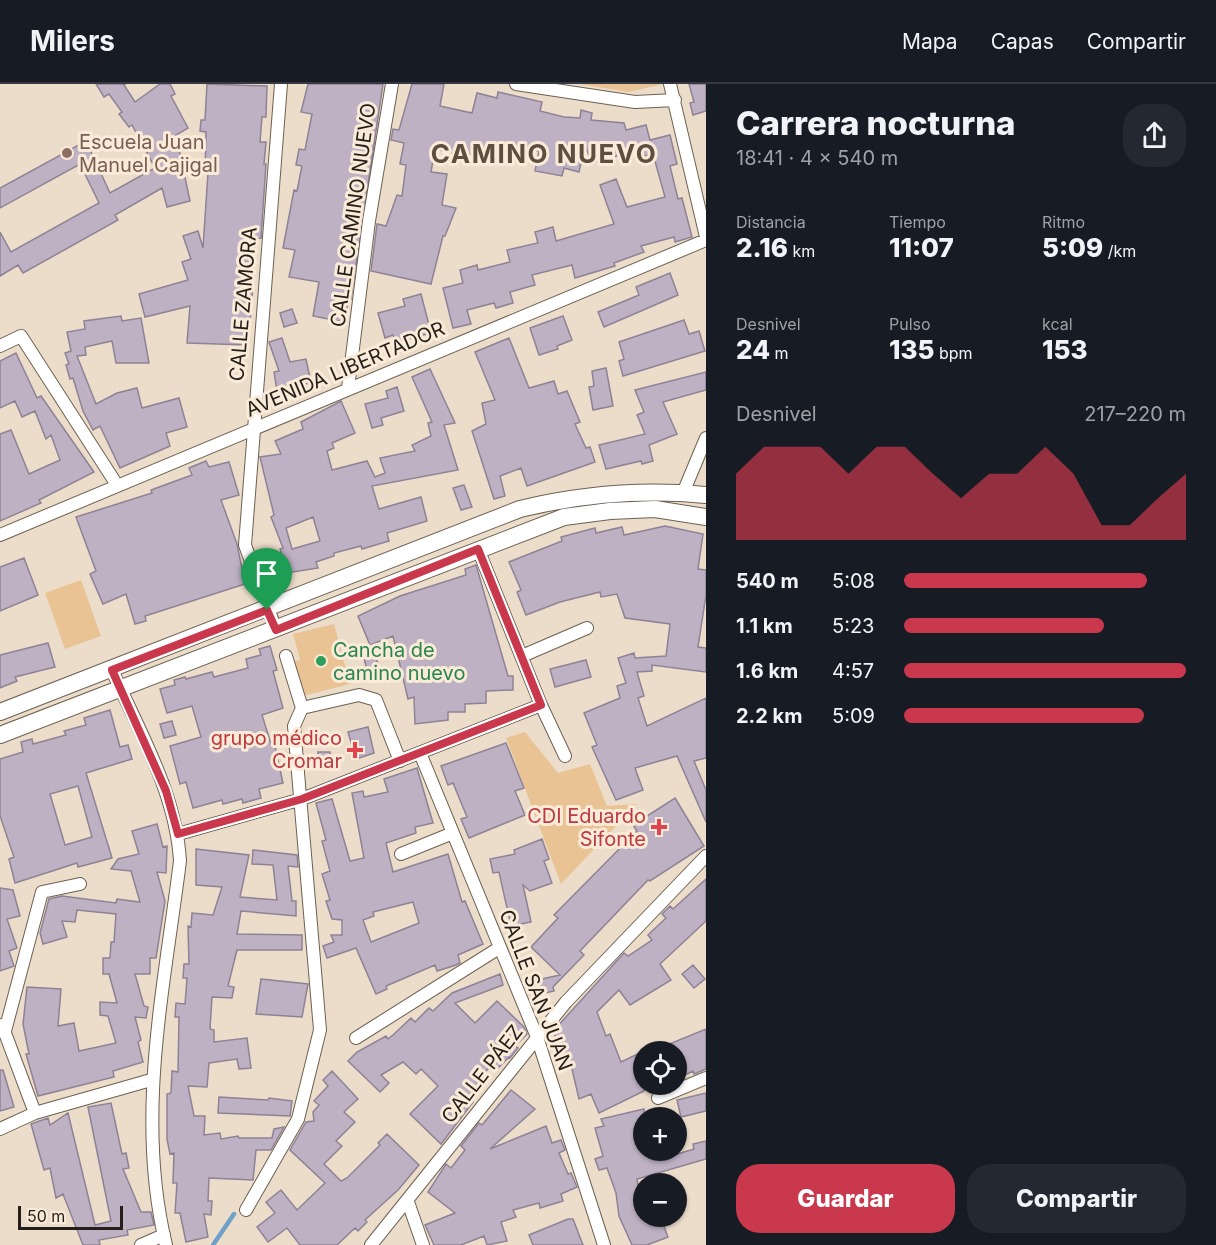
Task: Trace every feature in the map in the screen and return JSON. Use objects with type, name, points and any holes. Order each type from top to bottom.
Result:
[{"type":"street","name":"CALLE ZAMORA","points":[[276,630],[245,545],[252,428],[281,84]]},
{"type":"street","name":"CALLE CAMINO NUEVO","points":[[348,388],[369,221],[392,84]]},
{"type":"street","points":[[516,84],[634,102],[675,100]]},
{"type":"street","points":[[670,84],[706,238]]},
{"type":"street","name":"AVENIDA LIBERTADOR","points":[[0,535],[706,238]]},
{"type":"street","points":[[0,346],[21,336],[117,485]]},
{"type":"street","points":[[683,493],[706,438]]},
{"type":"street","points":[[0,712],[267,610],[520,509],[567,497],[659,490],[706,495]]},
{"type":"street","points":[[0,735],[276,630],[524,531],[576,516],[655,509],[706,517]]},
{"type":"street","points":[[478,549],[541,705],[565,756]]},
{"type":"street","points":[[522,656],[587,628]]},
{"type":"street","points":[[246,1210],[298,1119],[320,1030],[294,726],[302,708],[286,656]]},
{"type":"street","points":[[112,670],[166,791],[178,834],[180,861],[151,1080],[151,1155],[157,1205],[165,1240],[141,1245]]},
{"type":"street","points":[[302,708],[359,695],[376,700],[400,761]]},
{"type":"street","points":[[178,834],[302,799],[541,705]]},
{"type":"street","name":"CALLE SAN JUAN","points":[[420,753],[537,1037],[604,1245]]},
{"type":"street","points":[[401,854],[453,833]]},
{"type":"street","name":"CALLE PÁEZ","points":[[371,1245],[408,1202],[566,1002],[706,856]]},
{"type":"street","points":[[4,1031],[42,892],[80,884]]},
{"type":"street","points":[[356,1038],[499,948]]},
{"type":"street","points":[[0,1018],[35,1113]]},
{"type":"street","points":[[658,1098],[706,1078]]},
{"type":"street","points":[[0,1129],[35,1113],[151,1080]]},
{"type":"street","points":[[408,1202],[423,1245]]},
{"type":"shaded area","points":[[580,84],[659,84],[660,85],[628,92]]},
{"type":"shaded area","points":[[81,580],[101,636],[65,649],[45,593]]},
{"type":"shaded area","name":"Cancha de camino nuevo","points":[[334,624],[350,684],[303,696],[294,661],[300,660],[293,634]]},
{"type":"shaded area","points":[[525,732],[558,773],[590,764],[607,806],[637,804],[561,884],[506,738]]},
{"type":"building","points":[[96,84],[126,84],[124,85],[135,102],[160,84],[170,84],[175,94],[171,96],[188,128],[176,135],[190,201],[167,207],[162,188],[115,215],[118,220],[23,273],[18,265],[0,276],[0,232],[11,252],[99,203],[80,164],[0,208],[0,188],[86,141],[110,193],[155,168],[132,125],[129,127],[119,114],[122,112],[109,94],[104,97]]},
{"type":"building","points":[[207,84],[267,86],[266,117],[262,117],[260,142],[266,142],[261,238],[255,239],[255,251],[248,251],[254,274],[248,345],[187,343],[190,306],[145,317],[139,294],[188,280],[182,262],[191,259],[183,236],[198,231],[203,248],[208,173],[205,173],[206,132],[200,131],[201,120],[205,120]]},
{"type":"building","points":[[308,84],[383,84],[351,299],[349,298],[344,322],[313,316],[319,282],[289,277],[295,250],[283,248],[294,190],[297,191],[302,166],[296,165],[299,149],[305,150],[312,114],[301,112]]},
{"type":"building","points":[[412,84],[444,84],[440,106],[472,113],[477,93],[497,98],[498,92],[542,102],[540,111],[564,117],[580,118],[581,110],[592,113],[591,120],[624,123],[626,130],[646,125],[650,140],[670,135],[677,164],[670,166],[678,199],[682,198],[692,237],[675,242],[674,237],[641,246],[644,252],[614,263],[615,266],[575,278],[572,265],[532,275],[535,285],[510,292],[513,303],[496,308],[494,303],[467,310],[471,324],[453,328],[443,288],[463,283],[460,270],[477,265],[478,270],[510,262],[507,250],[538,243],[535,232],[553,227],[556,241],[614,224],[600,185],[616,179],[627,207],[665,197],[653,154],[641,157],[639,150],[609,158],[609,163],[591,161],[585,145],[579,172],[564,168],[562,176],[535,171],[539,151],[498,144],[496,154],[476,149],[474,155],[454,150],[453,153],[435,149],[431,172],[447,174],[442,205],[456,208],[445,236],[443,236],[431,284],[371,271],[377,224],[386,226],[397,195],[402,196],[406,165],[400,164],[404,143],[391,140],[393,129],[399,130]]},
{"type":"building","points":[[689,84],[706,84],[706,111],[693,115],[690,103],[694,102]]},
{"type":"building","points":[[670,273],[678,295],[604,327],[598,312],[639,295],[636,287]]},
{"type":"building","points":[[421,294],[431,333],[396,342],[393,335],[385,338],[378,313],[405,306],[403,299]]},
{"type":"building","points":[[292,309],[297,323],[284,327],[280,313]]},
{"type":"building","points":[[121,316],[122,321],[141,318],[149,363],[116,363],[112,341],[85,347],[86,355],[77,356],[96,404],[117,393],[137,388],[142,408],[179,398],[187,427],[166,433],[170,446],[120,468],[100,426],[93,430],[83,411],[73,378],[70,379],[66,365],[69,364],[65,353],[71,351],[67,332],[85,329],[84,321]]},
{"type":"building","points":[[563,316],[572,340],[557,346],[558,349],[539,355],[530,328]]},
{"type":"building","points":[[684,320],[689,334],[699,331],[705,351],[623,376],[619,361],[624,359],[619,342]]},
{"type":"building","points":[[282,338],[290,362],[306,359],[311,383],[291,387],[292,394],[278,397],[274,372],[279,371],[269,342]]},
{"type":"building","points":[[509,338],[529,388],[554,381],[558,394],[567,391],[580,422],[575,424],[586,448],[590,447],[595,462],[527,486],[521,468],[500,476],[505,496],[494,499],[472,431],[486,424],[482,403],[495,400],[475,352]]},
{"type":"building","points":[[16,353],[37,398],[41,396],[94,472],[39,500],[41,503],[0,521],[0,434],[11,430],[29,474],[60,460],[51,435],[46,439],[35,411],[22,417],[15,401],[0,408],[0,361]]},
{"type":"building","points":[[606,368],[613,406],[593,410],[589,387],[594,386],[592,371]]},
{"type":"building","points":[[430,369],[455,423],[444,425],[458,470],[372,486],[379,509],[421,497],[427,521],[387,533],[389,541],[362,549],[361,546],[334,553],[334,556],[316,562],[318,568],[287,573],[280,549],[283,548],[271,517],[274,515],[260,457],[281,454],[275,441],[303,429],[301,422],[341,401],[355,433],[332,443],[334,448],[327,451],[332,470],[367,461],[375,477],[385,473],[380,458],[415,451],[412,445],[431,436],[428,423],[432,422],[412,377]],"holes":[[[313,517],[320,541],[292,549],[286,528]]]},
{"type":"building","points":[[706,372],[706,390],[663,402],[677,434],[649,445],[653,461],[642,464],[641,461],[606,469],[599,445],[645,434],[637,415],[644,412],[635,390]]},
{"type":"building","points":[[397,387],[404,411],[381,418],[383,425],[372,428],[365,404],[388,398],[386,391]]},
{"type":"building","points":[[206,461],[209,467],[229,462],[239,495],[221,500],[237,544],[245,584],[145,616],[146,621],[135,624],[126,594],[103,604],[90,574],[96,571],[76,517],[152,493],[151,490],[192,475],[189,468]]},
{"type":"building","points":[[464,485],[472,507],[461,510],[453,488]]},
{"type":"building","points":[[665,526],[703,534],[698,569],[706,570],[706,595],[698,647],[706,648],[706,672],[652,665],[652,671],[637,672],[644,696],[638,698],[647,726],[706,698],[706,758],[694,761],[706,790],[706,822],[677,756],[635,768],[643,790],[616,800],[592,747],[597,745],[584,713],[620,698],[617,686],[626,683],[618,658],[634,653],[635,658],[666,656],[670,624],[625,618],[617,594],[601,597],[600,592],[560,602],[526,615],[517,592],[521,590],[509,562],[562,541],[561,537],[595,528],[596,533],[622,527],[624,535]]},
{"type":"building","points":[[24,558],[38,595],[0,611],[0,567]]},
{"type":"building","points":[[476,565],[508,676],[513,676],[513,690],[486,691],[486,703],[465,704],[465,712],[448,712],[448,720],[415,724],[414,697],[408,699],[393,636],[370,645],[358,616],[400,596],[466,575],[465,569]]},
{"type":"building","points":[[48,643],[55,667],[15,677],[17,681],[0,688],[0,655]]},
{"type":"building","points":[[270,646],[277,670],[273,671],[283,708],[262,715],[272,747],[275,746],[283,783],[259,789],[261,798],[243,803],[242,799],[223,804],[222,800],[193,808],[186,782],[180,784],[170,746],[201,737],[192,706],[167,713],[160,689],[175,685],[174,680],[185,677],[186,679],[212,672],[214,677],[248,668],[246,659],[261,655],[259,649]]},
{"type":"building","points":[[374,651],[381,675],[369,678],[363,654]]},
{"type":"building","points":[[586,660],[591,677],[555,687],[550,669]]},
{"type":"building","points":[[110,710],[120,747],[128,745],[132,759],[86,773],[112,858],[78,867],[77,863],[15,883],[9,859],[14,857],[0,816],[0,759],[23,752],[21,742],[32,739],[33,744],[66,735],[64,731],[86,725],[84,718]],"holes":[[[78,786],[92,837],[65,845],[50,794]]]},
{"type":"building","points":[[172,721],[176,735],[164,738],[160,724]]},
{"type":"building","points":[[368,727],[374,753],[356,759],[348,732]]},
{"type":"building","points":[[506,743],[524,788],[515,791],[525,815],[469,838],[461,819],[467,817],[453,783],[448,785],[441,766]]},
{"type":"building","points":[[318,752],[330,752],[331,766],[318,766]]},
{"type":"building","points":[[417,768],[433,823],[415,827],[416,833],[386,843],[393,872],[448,854],[462,902],[465,901],[483,944],[458,955],[460,963],[456,965],[437,971],[435,965],[386,986],[387,989],[376,994],[356,948],[327,958],[323,946],[334,942],[331,935],[342,935],[342,920],[332,919],[326,901],[330,900],[322,874],[330,871],[322,841],[326,840],[316,803],[332,799],[350,861],[364,858],[352,793],[363,791],[364,797],[388,792],[384,779]],"holes":[[[413,902],[419,923],[371,942],[363,920],[374,916],[373,912]]]},
{"type":"building","points":[[675,798],[704,846],[650,881],[648,880],[580,951],[584,955],[553,987],[554,991],[535,995],[532,981],[560,975],[531,947],[558,918],[554,915],[637,831],[633,825]]},
{"type":"building","points":[[157,824],[163,847],[167,846],[166,873],[157,872],[165,901],[156,958],[150,958],[150,974],[135,974],[144,1006],[148,1007],[146,1018],[135,1017],[141,1040],[138,1042],[143,1062],[113,1071],[114,1077],[38,1096],[26,1054],[29,1054],[23,1024],[27,987],[61,989],[58,1026],[74,1023],[79,1051],[116,1043],[108,1016],[100,1015],[100,1002],[117,1003],[109,974],[103,974],[103,958],[110,958],[111,942],[114,942],[116,914],[77,910],[75,922],[62,921],[67,937],[43,944],[40,933],[49,899],[62,896],[116,903],[117,899],[140,902],[131,871],[111,869],[118,859],[139,854],[132,831]]},
{"type":"building","points":[[542,839],[549,859],[544,861],[552,883],[530,891],[523,885],[531,922],[511,926],[499,872],[493,873],[490,859],[515,854],[514,850]]},
{"type":"building","points":[[196,849],[249,855],[240,897],[277,900],[273,865],[252,864],[253,850],[297,855],[298,867],[288,866],[292,901],[296,901],[296,916],[241,911],[237,934],[302,935],[302,950],[237,950],[228,986],[234,987],[232,998],[212,997],[210,1029],[214,1030],[214,1042],[247,1038],[251,1068],[239,1069],[237,1059],[209,1063],[207,1087],[188,1086],[194,1116],[205,1116],[204,1135],[220,1133],[221,1139],[238,1136],[239,1138],[272,1138],[274,1129],[284,1127],[271,1150],[256,1150],[253,1180],[209,1178],[208,1201],[212,1201],[211,1215],[204,1214],[208,1237],[186,1242],[180,1213],[175,1213],[177,1183],[173,1183],[174,1153],[170,1154],[167,1139],[167,1094],[171,1093],[172,1071],[178,1072],[179,1017],[175,1017],[176,1003],[185,1004],[187,978],[183,978],[184,964],[189,964],[188,926],[191,927],[192,913],[213,915],[222,887],[196,885]]},
{"type":"building","points":[[706,879],[706,921],[660,964],[671,980],[630,1005],[619,990],[597,1012],[606,1036],[610,1034],[621,1062],[633,1056],[633,1095],[636,1095],[599,1113],[591,1094],[579,1099],[572,1069],[562,1042],[557,1042],[555,1029],[624,953],[628,956],[652,940],[648,935],[666,918],[662,914],[670,906],[673,909]]},
{"type":"building","points":[[0,888],[13,890],[20,916],[7,919],[17,948],[9,951],[14,966],[0,971]]},
{"type":"building","points":[[693,965],[705,979],[694,988],[682,974]]},
{"type":"building","points":[[500,974],[503,985],[455,1003],[475,1023],[497,1001],[524,1027],[527,1034],[515,1046],[518,1048],[510,1058],[497,1069],[492,1065],[476,1081],[479,1084],[467,1097],[473,1102],[441,1144],[410,1114],[438,1086],[421,1069],[416,1074],[403,1062],[381,1075],[389,1083],[380,1092],[348,1061],[357,1052],[386,1036],[388,1039],[411,1018],[415,1022],[429,1008],[433,1011],[452,993]]},
{"type":"building","points":[[261,979],[308,984],[302,1017],[256,1014]]},
{"type":"building","points":[[706,1029],[706,1069],[687,1074],[687,1041],[677,1041]]},
{"type":"building","points":[[0,1070],[3,1070],[14,1107],[0,1111]]},
{"type":"building","points":[[332,1071],[358,1099],[344,1112],[355,1122],[336,1141],[342,1146],[324,1164],[341,1181],[347,1178],[380,1145],[378,1143],[387,1134],[419,1165],[398,1190],[365,1220],[367,1222],[358,1231],[355,1228],[337,1245],[300,1245],[287,1228],[268,1242],[257,1227],[275,1213],[266,1202],[281,1190],[297,1210],[325,1183],[290,1150],[306,1122],[314,1121],[313,1112],[319,1105],[314,1101],[328,1086],[323,1080]]},
{"type":"building","points":[[511,1090],[535,1109],[490,1149],[546,1126],[552,1143],[561,1140],[565,1150],[559,1153],[568,1174],[571,1173],[577,1187],[561,1194],[563,1201],[540,1208],[539,1203],[513,1210],[516,1217],[501,1222],[507,1241],[487,1245],[484,1236],[461,1245],[434,1245],[425,1225],[455,1213],[428,1192],[446,1164],[451,1168],[465,1150],[461,1146],[479,1123],[482,1125]]},
{"type":"building","points":[[706,1093],[706,1111],[687,1116],[687,1107],[679,1107],[677,1100]]},
{"type":"building","points":[[219,1097],[292,1101],[290,1116],[218,1113]]},
{"type":"building","points":[[111,1103],[122,1154],[126,1153],[129,1168],[123,1169],[141,1212],[151,1212],[154,1225],[127,1230],[128,1235],[99,1240],[100,1245],[83,1245],[63,1194],[56,1198],[50,1168],[44,1170],[31,1124],[48,1118],[50,1125],[68,1113],[95,1225],[111,1221],[88,1107]]},
{"type":"building","points":[[633,1112],[633,1161],[687,1161],[687,1151],[694,1149],[693,1144],[706,1141],[706,1159],[658,1173],[633,1173],[633,1227],[664,1227],[668,1237],[647,1245],[632,1245],[619,1216],[616,1193],[607,1168],[599,1170],[595,1159],[603,1156],[595,1128],[604,1126],[601,1119]]},
{"type":"building","points":[[573,1219],[583,1245],[533,1245],[529,1235]]},
{"type":"waterway","points":[[213,1245],[234,1214]]},
{"type":"place","name":"Escuela Juan Manuel Cajigal","points":[[67,153]]},
{"type":"place","name":"Cancha de camino nuevo","points":[[321,661]]},
{"type":"place","name":"grupo médico Cromar","points":[[355,750]]},
{"type":"place","name":"CDI Eduardo Sifonte","points":[[659,827]]},
{"type":"district","name":"CAMINO NUEVO","points":[[544,153]]},
{"type":"route","points":[[478,549],[541,705],[302,799],[178,834],[166,791],[112,670],[267,610],[276,630],[478,549]]}]
